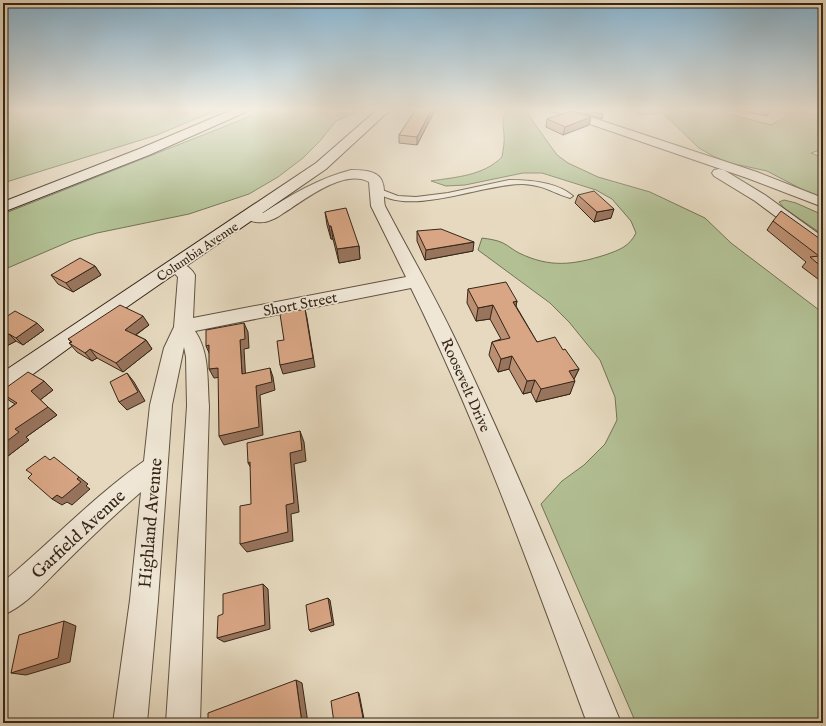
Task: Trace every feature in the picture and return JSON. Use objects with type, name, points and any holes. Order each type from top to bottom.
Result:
[{"type":"street","points":[[3,207],[168,143]]},
{"type":"street","name":"Columbia Avenue","points":[[3,384],[321,166],[347,143]]},
{"type":"street","points":[[655,143],[752,175],[823,203]]},
{"type":"street","points":[[708,161],[709,166],[760,198],[823,244]]},
{"type":"street","points":[[3,200],[94,172]]},
{"type":"street","name":"Roosevelt Drive","points":[[250,215],[258,218],[267,217],[328,181],[346,175],[359,174],[371,176],[376,183],[378,206],[448,344],[491,442],[562,614],[604,723]]},
{"type":"street","name":"Highland Avenue","points":[[130,723],[144,600],[154,468],[161,406],[174,348],[183,327],[187,275],[175,266]]},
{"type":"street","name":"Short Street","points":[[183,327],[416,281]]},
{"type":"street","points":[[183,327],[193,344],[196,357],[198,406],[183,723]]},
{"type":"street","name":"Garfield Avenue","points":[[3,601],[24,584],[108,504],[154,468]]},
{"type":"lane","points":[[377,190],[390,196],[413,200],[436,197],[492,184],[531,182],[556,188],[570,196]]},
{"type":"green space","points":[[3,143],[132,143],[3,183]]},
{"type":"green space","points":[[183,143],[318,143],[303,158],[278,177],[249,194],[189,214],[97,233],[73,240],[3,270],[3,214]]},
{"type":"green space","points":[[504,143],[548,143],[557,155],[568,163],[598,177],[650,192],[705,218],[731,243],[823,313],[823,723],[636,723],[541,504],[562,481],[584,465],[605,444],[617,420],[615,397],[600,360],[569,322],[550,303],[478,250],[482,238],[501,242],[530,258],[551,263],[572,263],[619,250],[630,242],[636,233],[631,221],[612,199],[596,190],[542,173],[523,173],[465,185],[446,186],[431,181],[459,177],[478,172],[495,163],[502,157]]},
{"type":"green space","points":[[694,143],[823,143],[823,149],[811,153],[823,158],[823,198],[805,191],[767,171],[730,163],[699,148]]},
{"type":"green space","points":[[784,200],[796,203],[823,215],[823,235],[784,208],[779,202]]},
{"type":"building","points":[[594,191],[614,209],[597,212],[578,195]]},
{"type":"building","points":[[346,208],[359,246],[337,249],[331,226],[329,226],[325,212]]},
{"type":"building","points":[[781,211],[823,241],[823,268],[810,257],[819,256],[773,221]]},
{"type":"building","points":[[441,229],[474,242],[426,250],[417,231]]},
{"type":"building","points":[[80,258],[95,266],[66,283],[51,275]]},
{"type":"building","points":[[506,282],[517,301],[513,302],[537,342],[555,337],[563,350],[565,349],[579,369],[569,371],[575,381],[541,389],[535,380],[527,381],[512,356],[501,359],[492,342],[510,338],[493,305],[478,308],[468,289]]},
{"type":"building","points":[[120,305],[143,316],[125,330],[146,340],[116,363],[90,349],[85,353],[69,343],[72,342],[68,339]]},
{"type":"building","points":[[305,309],[313,358],[280,365],[277,341],[284,340],[280,314]]},
{"type":"building","points":[[15,311],[37,323],[16,338],[9,334],[3,337],[3,319]]},
{"type":"building","points":[[244,323],[245,339],[240,340],[242,374],[270,368],[272,382],[256,386],[259,427],[219,436],[218,368],[209,369],[209,345],[206,346],[206,330]]},
{"type":"building","points":[[28,372],[44,381],[31,391],[48,407],[15,429],[19,432],[3,444],[3,413],[17,403],[3,394],[3,390]]},
{"type":"building","points":[[127,373],[138,392],[119,402],[110,382]]},
{"type":"building","points":[[300,431],[302,450],[290,453],[294,503],[286,505],[288,532],[240,544],[240,506],[251,504],[250,462],[248,463],[247,443]]},
{"type":"building","points":[[45,456],[50,460],[54,457],[79,477],[77,479],[81,482],[62,498],[57,495],[52,499],[28,478],[32,474],[26,470]]},
{"type":"building","points":[[263,584],[265,625],[217,638],[218,616],[223,614],[223,594]]},
{"type":"building","points":[[328,598],[332,622],[309,630],[306,605]]},
{"type":"building","points":[[64,621],[58,658],[11,673],[19,635]]},
{"type":"building","points":[[296,680],[302,723],[208,723],[208,713]]},
{"type":"building","points":[[358,692],[363,718],[351,723],[334,723],[331,701]]}]
